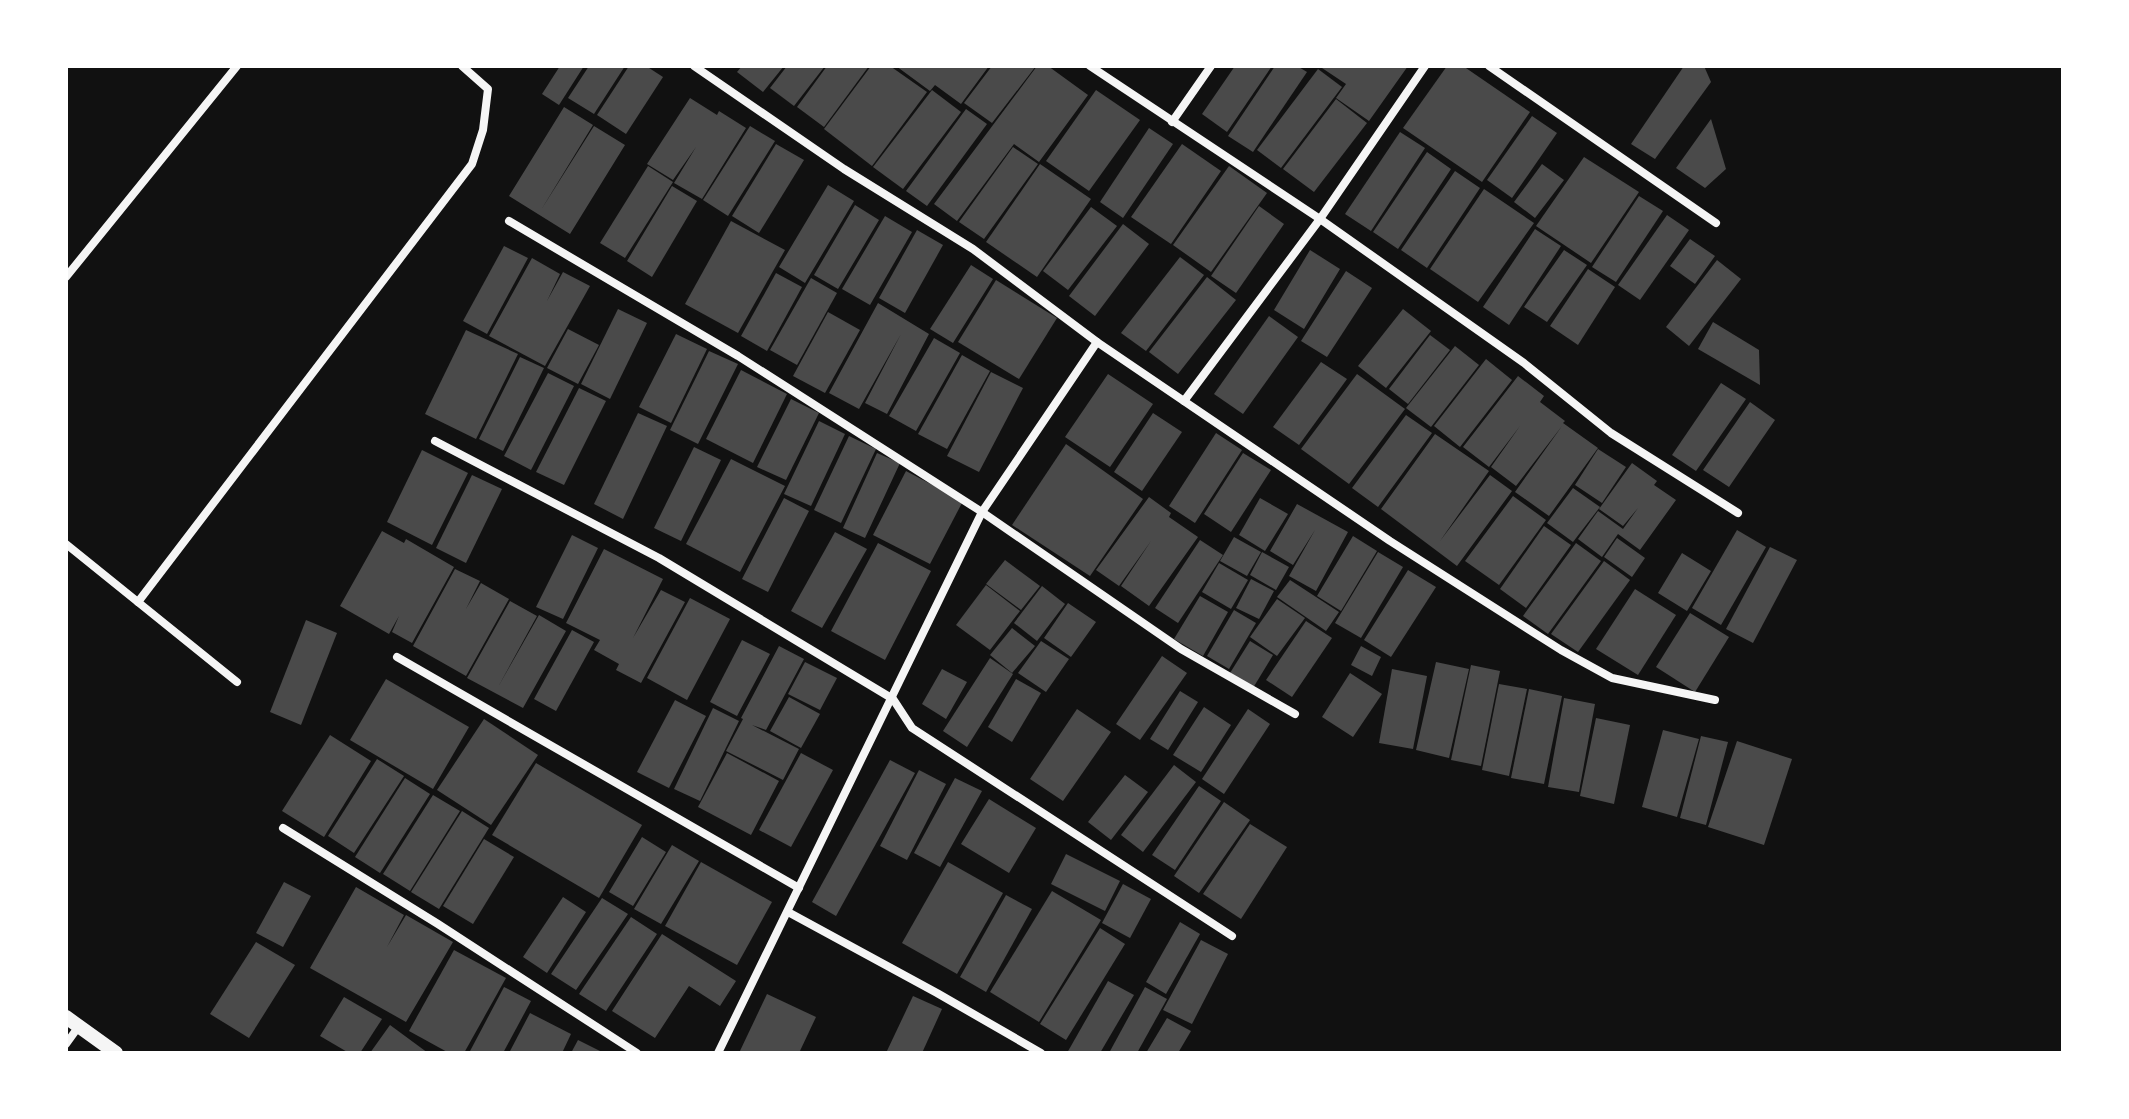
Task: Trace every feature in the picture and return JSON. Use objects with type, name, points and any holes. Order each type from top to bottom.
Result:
[{"type":"street","points":[[66,277],[237,66]]},
{"type":"street","points":[[138,602],[472,164],[483,130],[488,89],[462,66]]},
{"type":"street","points":[[694,66],[844,169],[973,249],[1097,342],[1390,541],[1561,650],[1612,678],[1715,700]]},
{"type":"street","points":[[1090,66],[1320,219],[1524,363],[1611,433],[1738,513]]},
{"type":"street","points":[[1172,122],[1211,66]]},
{"type":"street","points":[[1184,401],[1320,219],[1425,66]]},
{"type":"street","points":[[1489,66],[1716,223]]},
{"type":"street","points":[[509,221],[738,356],[982,512],[1181,649],[1295,714]]},
{"type":"street","points":[[718,1053],[982,512],[1097,342]]},
{"type":"street","points":[[435,441],[659,558],[893,699],[912,728],[1232,936]]},
{"type":"street","points":[[66,544],[237,682]]},
{"type":"street","points":[[397,657],[799,888]]},
{"type":"street","points":[[283,828],[637,1053]]},
{"type":"street","points":[[788,912],[1041,1053]]},
{"type":"street","points":[[66,1044],[72,1021],[116,1053]]},
{"type":"building","points":[[560,66],[584,66],[559,105],[542,94]]},
{"type":"building","points":[[589,66],[625,66],[594,114],[568,98]]},
{"type":"building","points":[[629,66],[646,66],[663,77],[626,134],[597,115]]},
{"type":"building","points":[[742,66],[784,66],[763,92],[737,72]]},
{"type":"building","points":[[787,66],[825,66],[794,106],[770,88]]},
{"type":"building","points":[[827,66],[869,66],[824,127],[797,107]]},
{"type":"building","points":[[871,66],[890,66],[927,92],[872,166],[824,129]]},
{"type":"building","points":[[896,66],[989,66],[961,104],[935,85],[930,91]]},
{"type":"building","points":[[992,66],[1036,66],[992,123],[964,103]]},
{"type":"building","points":[[1037,66],[1048,66],[1088,95],[1039,162],[1014,144],[957,221],[934,204]]},
{"type":"building","points":[[1235,66],[1272,66],[1227,132],[1202,114]]},
{"type":"building","points":[[1275,66],[1297,66],[1307,72],[1253,152],[1228,136]]},
{"type":"building","points":[[1319,66],[1408,66],[1369,121],[1336,98],[1346,84]]},
{"type":"building","points":[[1447,66],[1463,66],[1530,112],[1482,182],[1403,128]]},
{"type":"building","points":[[1684,66],[1704,66],[1711,82],[1655,159],[1631,144]]},
{"type":"building","points":[[1318,69],[1342,87],[1281,168],[1257,150]]},
{"type":"building","points":[[932,90],[961,112],[903,189],[873,167]]},
{"type":"building","points":[[1096,90],[1140,120],[1089,191],[1046,161]]},
{"type":"building","points":[[690,98],[746,128],[702,199],[674,183],[696,147],[673,180],[647,164]]},
{"type":"building","points":[[1336,99],[1367,123],[1314,192],[1283,169]]},
{"type":"building","points":[[564,107],[593,125],[541,210],[594,126],[625,145],[570,234],[509,196]]},
{"type":"building","points":[[966,109],[987,124],[927,206],[906,191]]},
{"type":"building","points":[[1532,116],[1557,133],[1512,198],[1487,180]]},
{"type":"building","points":[[1711,119],[1726,169],[1705,188],[1676,168]]},
{"type":"building","points":[[750,126],[775,141],[728,216],[703,200]]},
{"type":"building","points":[[1149,128],[1173,144],[1123,218],[1100,202]]},
{"type":"building","points":[[1400,132],[1425,148],[1371,231],[1345,214]]},
{"type":"building","points":[[776,144],[804,160],[759,233],[732,216]]},
{"type":"building","points":[[1182,144],[1221,171],[1171,244],[1131,217]]},
{"type":"building","points":[[1013,147],[1038,164],[984,239],[959,222]]},
{"type":"building","points":[[1427,152],[1451,169],[1398,249],[1373,232]]},
{"type":"building","points":[[1584,157],[1639,192],[1591,263],[1536,226]]},
{"type":"building","points":[[1040,164],[1091,199],[1037,277],[986,242]]},
{"type":"building","points":[[1542,164],[1564,180],[1535,218],[1514,202]]},
{"type":"building","points":[[648,166],[673,182],[625,258],[600,243]]},
{"type":"building","points":[[1229,166],[1267,193],[1211,272],[1173,245]]},
{"type":"building","points":[[1455,171],[1480,188],[1427,268],[1401,250]]},
{"type":"building","points":[[828,185],[854,201],[805,283],[779,267]]},
{"type":"building","points":[[672,186],[697,201],[652,277],[627,261]]},
{"type":"building","points":[[1484,189],[1534,223],[1478,302],[1430,269]]},
{"type":"building","points":[[1639,196],[1663,211],[1616,282],[1592,267]]},
{"type":"building","points":[[855,205],[879,220],[838,289],[814,275]]},
{"type":"building","points":[[1259,206],[1284,224],[1236,293],[1211,276]]},
{"type":"building","points":[[1091,207],[1117,226],[1068,290],[1043,271]]},
{"type":"building","points":[[1667,215],[1689,230],[1640,300],[1618,285]]},
{"type":"building","points":[[885,216],[912,232],[870,305],[842,289]]},
{"type":"building","points":[[731,221],[785,250],[738,333],[685,304]]},
{"type":"building","points":[[1123,224],[1149,244],[1095,316],[1069,296]]},
{"type":"building","points":[[1535,229],[1561,246],[1509,325],[1483,307]]},
{"type":"building","points":[[917,230],[943,245],[905,313],[879,298]]},
{"type":"building","points":[[1690,239],[1715,256],[1695,284],[1670,266]]},
{"type":"building","points":[[504,246],[528,258],[487,334],[463,321]]},
{"type":"building","points":[[1310,250],[1340,269],[1304,329],[1274,310]]},
{"type":"building","points":[[1564,250],[1587,265],[1547,322],[1524,307]]},
{"type":"building","points":[[1180,257],[1204,275],[1146,351],[1121,333]]},
{"type":"building","points":[[532,258],[560,274],[547,301],[563,272],[590,286],[545,366],[489,336]]},
{"type":"building","points":[[1717,260],[1741,279],[1689,346],[1666,327]]},
{"type":"building","points":[[971,265],[993,279],[953,343],[930,329]]},
{"type":"building","points":[[1588,269],[1615,287],[1578,345],[1550,326]]},
{"type":"building","points":[[1346,271],[1372,288],[1327,357],[1301,341]]},
{"type":"building","points":[[776,273],[802,287],[767,351],[741,336]]},
{"type":"building","points":[[1207,277],[1236,300],[1178,374],[1149,352]]},
{"type":"building","points":[[811,278],[837,293],[797,365],[770,350]]},
{"type":"building","points":[[996,280],[1057,318],[1019,379],[958,342]]},
{"type":"building","points":[[878,303],[929,334],[887,414],[865,403],[901,334],[859,409],[829,393]]},
{"type":"building","points":[[618,309],[647,323],[610,399],[581,384]]},
{"type":"building","points":[[1403,309],[1431,331],[1386,388],[1358,366]]},
{"type":"building","points":[[828,312],[860,330],[825,393],[793,376]]},
{"type":"building","points":[[1269,316],[1298,337],[1243,414],[1214,394]]},
{"type":"building","points":[[1713,322],[1759,350],[1760,385],[1698,349]]},
{"type":"building","points":[[568,329],[599,345],[578,384],[547,368]]},
{"type":"building","points":[[466,330],[518,354],[476,439],[425,414]]},
{"type":"building","points":[[676,334],[707,349],[671,423],[639,407]]},
{"type":"building","points":[[1430,335],[1450,350],[1408,404],[1389,389]]},
{"type":"building","points":[[934,338],[960,353],[916,431],[889,416]]},
{"type":"building","points":[[1455,346],[1479,365],[1431,427],[1406,408]]},
{"type":"building","points":[[709,351],[738,364],[698,444],[670,430]]},
{"type":"building","points":[[962,355],[990,371],[947,449],[918,434]]},
{"type":"building","points":[[520,357],[544,368],[503,451],[479,439]]},
{"type":"building","points":[[1486,359],[1512,380],[1460,447],[1434,426]]},
{"type":"building","points":[[1321,362],[1347,379],[1299,445],[1273,427]]},
{"type":"building","points":[[741,370],[787,394],[753,463],[706,439]]},
{"type":"building","points":[[991,372],[1023,388],[979,472],[947,456]]},
{"type":"building","points":[[548,373],[574,386],[531,470],[504,456]]},
{"type":"building","points":[[1108,374],[1153,404],[1110,467],[1065,437]]},
{"type":"building","points":[[1357,374],[1405,409],[1349,484],[1301,449]]},
{"type":"building","points":[[1518,376],[1544,396],[1540,402],[1565,421],[1563,423],[1598,448],[1549,516],[1515,492],[1562,426],[1516,486],[1491,467],[1520,426],[1489,467],[1463,447]]},
{"type":"building","points":[[1721,383],[1746,399],[1696,471],[1672,455]]},
{"type":"building","points":[[579,388],[606,401],[564,485],[536,472]]},
{"type":"building","points":[[791,399],[819,413],[786,480],[757,467]]},
{"type":"building","points":[[1750,402],[1775,420],[1729,487],[1703,470]]},
{"type":"building","points":[[638,413],[667,426],[623,519],[594,504]]},
{"type":"building","points":[[1153,413],[1182,432],[1142,491],[1114,472]]},
{"type":"building","points":[[1406,415],[1432,433],[1378,507],[1352,488]]},
{"type":"building","points":[[819,421],[845,434],[811,506],[784,494]]},
{"type":"building","points":[[1216,433],[1242,450],[1195,523],[1169,506]]},
{"type":"building","points":[[1435,434],[1489,471],[1440,541],[1490,475],[1512,491],[1457,566],[1381,509]]},
{"type":"building","points":[[849,436],[876,449],[841,523],[814,510]]},
{"type":"building","points":[[1066,444],[1143,499],[1090,576],[1012,525]]},
{"type":"building","points":[[694,447],[721,460],[681,541],[654,528]]},
{"type":"building","points":[[1598,449],[1626,467],[1602,503],[1575,485]]},
{"type":"building","points":[[422,450],[468,473],[432,545],[387,522]]},
{"type":"building","points":[[877,453],[900,463],[865,538],[843,528]]},
{"type":"building","points":[[1243,453],[1271,470],[1231,532],[1204,514]]},
{"type":"building","points":[[731,459],[785,486],[740,572],[686,544]]},
{"type":"building","points":[[1632,463],[1657,481],[1654,485],[1676,500],[1640,550],[1618,534],[1602,557],[1578,539],[1598,511],[1623,529],[1638,508],[1623,526],[1599,509]]},
{"type":"building","points":[[906,471],[963,501],[930,564],[873,535]]},
{"type":"building","points":[[472,475],[502,489],[466,563],[436,548]]},
{"type":"building","points":[[1573,488],[1600,507],[1573,542],[1547,523]]},
{"type":"building","points":[[1513,496],[1546,520],[1499,585],[1465,561]]},
{"type":"building","points":[[1149,497],[1171,513],[1169,517],[1198,537],[1149,606],[1121,586],[1151,541],[1119,586],[1096,570]]},
{"type":"building","points":[[784,498],[809,511],[768,592],[742,579]]},
{"type":"building","points":[[1260,498],[1288,514],[1265,551],[1239,535]]},
{"type":"building","points":[[1297,504],[1348,532],[1316,591],[1289,576],[1315,530],[1293,565],[1270,551]]},
{"type":"building","points":[[1544,526],[1571,545],[1526,608],[1500,589]]},
{"type":"building","points":[[1737,530],[1766,547],[1721,625],[1692,608]]},
{"type":"building","points":[[382,531],[404,543],[406,539],[454,567],[412,643],[392,632],[399,616],[389,634],[340,606]]},
{"type":"building","points":[[835,532],[867,549],[822,628],[791,611]]},
{"type":"building","points":[[572,535],[598,548],[563,619],[536,607]]},
{"type":"building","points":[[1353,536],[1377,551],[1341,611],[1317,596]]},
{"type":"building","points":[[1234,537],[1261,552],[1247,576],[1220,561]]},
{"type":"building","points":[[1617,538],[1645,558],[1632,577],[1604,557]]},
{"type":"building","points":[[1200,540],[1223,555],[1178,623],[1155,608]]},
{"type":"building","points":[[878,543],[931,571],[885,660],[831,631]]},
{"type":"building","points":[[1576,543],[1601,561],[1548,634],[1523,616]]},
{"type":"building","points":[[1770,547],[1797,560],[1753,643],[1726,629]]},
{"type":"building","points":[[604,549],[663,579],[633,638],[661,590],[685,602],[641,683],[616,670],[619,664],[594,650],[600,640],[566,623]]},
{"type":"building","points":[[1262,552],[1289,567],[1276,590],[1250,575]]},
{"type":"building","points":[[1378,552],[1403,567],[1361,638],[1335,623]]},
{"type":"building","points":[[1682,553],[1711,571],[1687,611],[1658,593]]},
{"type":"building","points":[[1005,560],[1040,586],[1021,610],[986,584]]},
{"type":"building","points":[[1604,561],[1630,580],[1578,652],[1551,634]]},
{"type":"building","points":[[1219,563],[1248,580],[1231,609],[1202,592]]},
{"type":"building","points":[[455,569],[480,581],[466,609],[481,583],[509,599],[466,676],[413,646]]},
{"type":"building","points":[[1408,570],[1436,587],[1391,657],[1364,640]]},
{"type":"building","points":[[1251,579],[1274,591],[1259,619],[1236,608]]},
{"type":"building","points":[[1290,580],[1339,612],[1326,631],[1277,597]]},
{"type":"building","points":[[986,585],[1020,611],[990,650],[956,625]]},
{"type":"building","points":[[1042,586],[1065,604],[1037,641],[1014,623]]},
{"type":"building","points":[[1635,589],[1676,615],[1638,675],[1596,649]]},
{"type":"building","points":[[1200,596],[1228,612],[1203,656],[1174,639]]},
{"type":"building","points":[[690,598],[730,619],[687,700],[647,678]]},
{"type":"building","points":[[1277,599],[1305,618],[1277,656],[1250,637]]},
{"type":"building","points":[[510,601],[537,616],[498,687],[539,615],[566,631],[523,708],[467,678]]},
{"type":"building","points":[[1068,603],[1096,622],[1071,657],[1044,638]]},
{"type":"building","points":[[1234,610],[1256,623],[1229,669],[1207,656]]},
{"type":"building","points":[[1690,613],[1729,637],[1695,692],[1656,667]]},
{"type":"building","points":[[306,620],[337,633],[301,725],[270,712]]},
{"type":"building","points":[[1306,621],[1332,638],[1292,697],[1266,680]]},
{"type":"building","points":[[1012,628],[1035,646],[1012,673],[990,655]]},
{"type":"building","points":[[572,630],[594,642],[556,711],[534,699]]},
{"type":"building","points":[[742,640],[770,654],[737,716],[710,702]]},
{"type":"building","points":[[1041,641],[1069,659],[1046,692],[1018,673]]},
{"type":"building","points":[[1250,641],[1273,655],[1253,688],[1230,673]]},
{"type":"building","points":[[779,646],[804,659],[766,730],[752,725],[799,749],[783,780],[726,751]]},
{"type":"building","points":[[1361,646],[1381,657],[1372,676],[1351,665]]},
{"type":"building","points":[[1162,656],[1187,673],[1140,740],[1116,724]]},
{"type":"building","points":[[990,658],[1013,674],[967,747],[943,731]]},
{"type":"building","points":[[805,662],[837,678],[820,710],[788,694]]},
{"type":"building","points":[[1436,662],[1469,669],[1449,758],[1416,750]]},
{"type":"building","points":[[1471,665],[1500,671],[1481,766],[1451,760]]},
{"type":"building","points":[[942,669],[967,682],[946,719],[922,704]]},
{"type":"building","points":[[1392,669],[1427,676],[1413,749],[1379,743]]},
{"type":"building","points":[[1350,673],[1382,694],[1353,737],[1322,717]]},
{"type":"building","points":[[386,679],[469,727],[433,789],[350,740]]},
{"type":"building","points":[[1016,679],[1041,693],[1012,742],[988,727]]},
{"type":"building","points":[[1499,684],[1527,689],[1509,776],[1482,770]]},
{"type":"building","points":[[1529,689],[1562,696],[1544,784],[1511,778]]},
{"type":"building","points":[[1180,691],[1198,702],[1168,750],[1150,739]]},
{"type":"building","points":[[789,697],[820,714],[801,748],[770,731]]},
{"type":"building","points":[[1564,698],[1595,704],[1579,792],[1548,787]]},
{"type":"building","points":[[675,700],[706,716],[669,788],[637,772]]},
{"type":"building","points":[[1204,707],[1231,725],[1201,772],[1173,755]]},
{"type":"building","points":[[713,708],[739,721],[700,801],[674,789]]},
{"type":"building","points":[[1077,709],[1111,732],[1063,801],[1030,779]]},
{"type":"building","points":[[1248,709],[1270,724],[1224,794],[1202,779]]},
{"type":"building","points":[[1596,718],[1630,725],[1614,804],[1580,796]]},
{"type":"building","points":[[484,719],[538,755],[491,825],[437,790]]},
{"type":"building","points":[[1663,730],[1699,739],[1677,817],[1642,807]]},
{"type":"building","points":[[330,735],[371,761],[324,837],[282,811]]},
{"type":"building","points":[[1701,736],[1728,742],[1706,825],[1680,818]]},
{"type":"building","points":[[1737,741],[1792,759],[1764,845],[1708,827]]},
{"type":"building","points":[[727,753],[779,781],[751,835],[698,807]]},
{"type":"building","points":[[801,753],[833,770],[791,847],[759,830]]},
{"type":"building","points":[[377,759],[404,776],[354,853],[328,836]]},
{"type":"building","points":[[890,760],[915,773],[836,916],[812,902]]},
{"type":"building","points":[[536,763],[642,825],[599,898],[492,835]]},
{"type":"building","points":[[1174,765],[1196,782],[1143,852],[1121,835]]},
{"type":"building","points":[[919,770],[946,784],[907,860],[880,846]]},
{"type":"building","points":[[1125,775],[1148,792],[1111,840],[1088,822]]},
{"type":"building","points":[[405,778],[430,794],[380,873],[355,857]]},
{"type":"building","points":[[955,778],[982,791],[940,867],[914,853]]},
{"type":"building","points":[[1199,786],[1221,801],[1175,870],[1152,855]]},
{"type":"building","points":[[433,795],[460,811],[410,891],[383,874]]},
{"type":"building","points":[[989,799],[1036,828],[1009,873],[961,844]]},
{"type":"building","points":[[1224,802],[1250,820],[1199,893],[1174,876]]},
{"type":"building","points":[[462,811],[489,828],[439,909],[411,892]]},
{"type":"building","points":[[1250,824],[1287,847],[1241,919],[1203,894]]},
{"type":"building","points":[[642,837],[666,852],[633,906],[609,892]]},
{"type":"building","points":[[484,839],[514,857],[473,924],[443,906]]},
{"type":"building","points":[[672,845],[699,861],[661,924],[634,909]]},
{"type":"building","points":[[1066,854],[1120,881],[1105,911],[1051,884]]},
{"type":"building","points":[[701,862],[772,902],[737,965],[665,926]]},
{"type":"building","points":[[948,862],[1003,893],[957,974],[902,943]]},
{"type":"building","points":[[284,882],[311,896],[283,947],[256,933]]},
{"type":"building","points":[[1123,884],[1151,899],[1130,938],[1102,923]]},
{"type":"building","points":[[356,887],[404,915],[387,947],[406,915],[453,942],[406,1022],[310,968]]},
{"type":"building","points":[[1052,891],[1101,920],[1039,1022],[990,992]]},
{"type":"building","points":[[1006,895],[1032,909],[986,992],[960,977]]},
{"type":"building","points":[[563,897],[586,912],[547,973],[523,957]]},
{"type":"building","points":[[602,898],[628,914],[576,990],[551,974]]},
{"type":"building","points":[[631,917],[657,934],[606,1011],[579,994]]},
{"type":"building","points":[[1180,922],[1200,934],[1166,994],[1146,982]]},
{"type":"building","points":[[1100,928],[1125,944],[1066,1040],[1040,1024]]},
{"type":"building","points":[[662,934],[736,981],[720,1006],[689,986],[655,1038],[612,1011]]},
{"type":"building","points":[[1201,940],[1228,954],[1192,1024],[1163,1010]]},
{"type":"building","points":[[256,942],[295,965],[249,1038],[210,1014]]},
{"type":"building","points":[[454,950],[506,978],[464,1053],[449,1053],[409,1031]]},
{"type":"building","points":[[1108,981],[1134,995],[1100,1053],[1067,1053]]},
{"type":"building","points":[[504,987],[531,1001],[503,1053],[469,1053]]},
{"type":"building","points":[[1145,987],[1167,999],[1137,1053],[1109,1053]]},
{"type":"building","points":[[767,994],[816,1017],[799,1053],[739,1053]]},
{"type":"building","points":[[913,996],[942,1009],[922,1053],[886,1053]]},
{"type":"building","points":[[344,997],[382,1019],[360,1053],[349,1053],[320,1036]]},
{"type":"building","points":[[530,1013],[571,1034],[562,1053],[509,1053]]},
{"type":"building","points":[[1167,1018],[1191,1031],[1178,1053],[1146,1053]]},
{"type":"building","points":[[390,1025],[428,1053],[370,1053]]},
{"type":"building","points":[[578,1040],[604,1053],[571,1053]]}]
